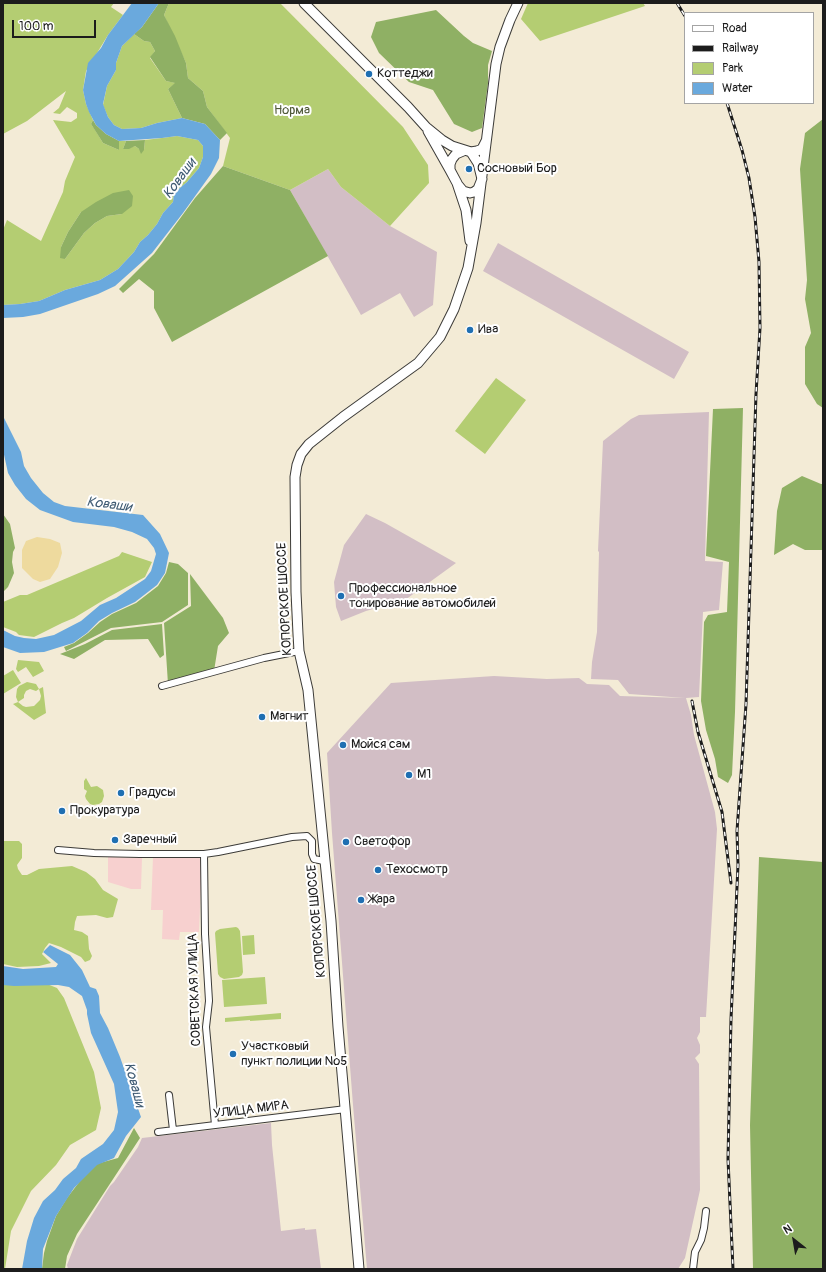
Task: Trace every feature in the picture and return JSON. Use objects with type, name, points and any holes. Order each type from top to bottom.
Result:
[{"type":"main road","points":[[304,3],[426,127],[452,146],[467,151],[478,163],[482,179],[478,189],[470,193],[463,191],[426,127]]},
{"type":"main road","name":"КОПОРСКОЕ ШОССЕ","points":[[359,1269],[338,1027],[331,922],[308,690],[299,651],[296,592],[294,477],[296,465],[301,454],[309,444],[319,435],[418,363],[440,337],[454,309],[468,268],[472,250],[496,64],[505,33],[518,3]]},
{"type":"main road","points":[[450,170],[450,164],[456,154],[482,149],[486,141]]},
{"type":"main road","points":[[457,183],[466,210],[472,250]]},
{"type":"street","points":[[162,686],[264,658],[299,651]]},
{"type":"street","points":[[58,850],[151,855],[204,854],[292,837],[307,836],[312,841],[312,854],[314,859],[324,861]]},
{"type":"street","name":"СОВЕТСКАЯ УЛИЦА","points":[[204,854],[205,934],[209,1002],[206,1027],[215,1125]]},
{"type":"street","points":[[169,1094],[173,1130]]},
{"type":"street","name":"УЛИЦА МИРА","points":[[158,1132],[346,1108]]},
{"type":"street","points":[[693,1269],[695,1252],[701,1240],[704,1228],[706,1211]]},
{"type":"shaded area","points":[[328,169],[341,187],[390,226],[437,252],[433,305],[414,317],[400,293],[361,315],[290,190]]},
{"type":"shaded area","points":[[498,243],[689,352],[674,379],[483,271]]},
{"type":"shaded area","points":[[709,412],[705,561],[723,562],[719,610],[703,612],[699,697],[686,698],[691,715],[694,735],[715,812],[717,829],[706,1017],[700,1017],[700,1032],[697,1038],[700,1045],[700,1053],[695,1058],[699,1064],[700,1190],[685,1258],[678,1269],[367,1269],[353,1105],[327,753],[391,683],[494,676],[547,679],[579,678],[587,684],[609,685],[620,696],[685,698],[629,694],[618,680],[591,679],[597,632],[598,551],[603,441],[631,419],[639,415]]},
{"type":"shaded area","points":[[366,514],[456,563],[405,600],[366,611],[341,621],[336,607],[334,582],[344,545]]},
{"type":"shaded area","points":[[108,857],[142,858],[141,889],[131,889],[108,882]]},
{"type":"shaded area","points":[[153,857],[202,858],[199,932],[180,932],[179,940],[162,939],[163,910],[151,910]]},
{"type":"shaded area","points":[[271,1123],[281,1231],[305,1228],[305,1230],[316,1229],[321,1269],[68,1269],[67,1265],[77,1239],[110,1186],[138,1147],[142,1138]]},
{"type":"green space","points":[[3,3],[114,3],[111,7],[123,15],[108,35],[86,71],[83,90],[86,104],[93,120],[91,124],[103,143],[119,150],[119,141],[126,141],[123,149],[135,146],[144,150],[145,140],[177,136],[198,140],[203,146],[203,157],[199,168],[187,182],[174,193],[173,202],[163,213],[157,224],[118,269],[100,280],[65,290],[39,301],[3,305],[3,230],[7,220],[41,241],[63,192],[65,181],[75,157],[53,120],[71,122],[77,118],[77,113],[67,107],[60,114],[53,113],[59,108],[66,91],[27,121],[3,134]],"holes":[[[81,212],[122,214],[107,216],[95,223],[84,233],[65,259],[61,247],[68,232]]]},
{"type":"green space","points":[[159,3],[169,3],[164,15],[175,36],[186,63],[188,78],[203,91],[207,107],[227,133],[220,140],[205,124],[182,118],[168,89],[175,83],[166,81],[150,57],[155,51],[150,42],[144,41],[134,34],[142,27]]},
{"type":"green space","name":"Норма","points":[[169,3],[280,3],[403,127],[428,165],[429,183],[390,226],[341,187],[328,169],[290,190],[223,166],[230,138],[207,107],[203,91],[188,78],[186,63],[164,15]]},
{"type":"green space","points":[[528,3],[643,3],[645,6],[540,41],[521,19]]},
{"type":"green space","points":[[436,10],[473,43],[492,51],[488,65],[488,83],[482,128],[472,132],[454,124],[433,90],[409,82],[379,53],[371,37],[376,22]]},
{"type":"green space","points":[[134,34],[144,41],[150,42],[155,51],[150,58],[166,81],[176,83],[168,89],[182,118],[141,128],[122,129],[114,125],[108,117],[103,105],[107,86],[116,70],[116,63],[122,46]]},
{"type":"green space","points":[[823,119],[823,408],[817,404],[805,384],[805,347],[811,333],[805,299],[807,280],[800,169],[805,133]]},
{"type":"green space","points":[[93,120],[96,125],[106,134],[119,141],[119,150],[103,143],[91,124]]},
{"type":"green space","points":[[145,140],[144,150],[141,154],[139,149],[135,146],[129,149],[123,149],[126,141]]},
{"type":"green space","points":[[223,166],[290,190],[328,256],[172,342],[154,308],[154,291],[139,279],[123,293],[119,289],[154,254],[195,198]]},
{"type":"green space","points":[[129,190],[133,196],[132,206],[122,214],[107,216],[95,223],[84,233],[65,259],[60,258],[61,247],[68,232],[81,212],[113,193]]},
{"type":"green space","points":[[496,378],[526,400],[485,454],[455,431]]},
{"type":"green space","points":[[743,408],[735,712],[732,775],[728,783],[718,777],[715,759],[706,730],[701,701],[704,622],[708,615],[727,612],[729,562],[706,556],[713,409]]},
{"type":"green space","points":[[802,476],[823,484],[823,550],[805,550],[793,544],[774,555],[777,511],[782,488]]},
{"type":"green space","points":[[3,514],[10,524],[15,548],[12,562],[14,573],[8,587],[3,592]]},
{"type":"green space","points":[[122,552],[152,562],[145,577],[74,618],[34,637],[19,635],[16,632],[3,627],[3,602],[20,595],[27,595],[119,556]]},
{"type":"green space","points":[[169,562],[178,564],[188,573],[188,605],[162,622],[111,628],[66,651],[64,647],[74,643],[112,614],[136,603],[158,586],[166,573]]},
{"type":"green space","points":[[190,574],[223,618],[229,633],[218,646],[214,671],[168,684],[164,623],[191,606]]},
{"type":"green space","points":[[162,624],[164,655],[160,658],[148,639],[105,640],[74,659],[60,654],[85,644],[112,630]]},
{"type":"green space","points":[[18,660],[39,662],[44,671],[33,677],[26,667],[18,672],[16,669]]},
{"type":"green space","points":[[13,670],[21,683],[3,694],[3,676]]},
{"type":"green space","points":[[27,682],[36,684],[39,689],[36,691],[30,689],[26,691],[24,698],[18,702],[16,697],[19,686]]},
{"type":"green space","points":[[43,687],[46,713],[34,720],[13,704],[18,702],[26,707],[34,706],[40,700],[41,696],[39,689]]},
{"type":"green space","points":[[86,778],[91,787],[97,786],[103,790],[104,796],[102,802],[99,804],[90,804],[86,799],[85,796],[87,791],[84,789],[84,781]]},
{"type":"green space","points":[[3,841],[19,841],[22,844],[22,858],[17,865],[22,875],[27,875],[39,869],[72,866],[86,872],[95,879],[103,890],[118,899],[113,917],[107,918],[96,915],[77,916],[74,930],[82,932],[88,936],[89,949],[92,956],[90,960],[85,962],[81,957],[49,943],[42,954],[51,963],[39,966],[17,967],[3,964]]},
{"type":"green space","points":[[759,857],[823,862],[823,1269],[753,1269],[750,1125]]},
{"type":"green space","points":[[236,927],[240,931],[243,972],[239,977],[224,979],[218,974],[215,933],[220,929]]},
{"type":"green space","points":[[254,935],[255,954],[243,955],[242,936]]},
{"type":"green space","points":[[265,977],[267,1004],[224,1007],[222,980]]},
{"type":"green space","points":[[47,984],[57,988],[64,998],[94,1072],[101,1108],[96,1130],[70,1145],[56,1165],[31,1191],[11,1231],[5,1269],[3,1269],[3,985]]},
{"type":"green space","points":[[281,1013],[281,1019],[225,1022],[225,1018]]},
{"type":"green space","points":[[134,1128],[140,1138],[77,1234],[67,1256],[65,1269],[42,1269],[47,1241],[56,1216],[67,1198],[96,1164],[118,1158]]},
{"type":"sand","points":[[37,537],[50,539],[60,543],[62,553],[58,567],[50,579],[40,582],[33,579],[22,568],[22,550],[26,541]]},
{"type":"water","points":[[132,3],[159,3],[142,27],[122,46],[116,63],[116,70],[107,86],[103,104],[108,117],[114,125],[122,129],[141,128],[182,118],[205,124],[220,140],[219,158],[211,174],[152,253],[115,286],[98,294],[40,314],[3,318],[3,305],[39,301],[65,290],[100,280],[118,269],[157,224],[163,213],[173,202],[174,193],[187,182],[199,168],[203,157],[203,146],[198,140],[177,136],[119,141],[106,134],[96,125],[89,112],[83,90],[88,63],[101,48],[108,35]]},
{"type":"water","points":[[3,416],[21,452],[24,466],[43,493],[54,502],[65,506],[143,515],[160,534],[169,553],[165,573],[157,585],[135,602],[99,621],[87,633],[73,643],[44,652],[20,653],[3,647],[3,630],[15,636],[24,638],[36,639],[54,635],[81,621],[100,605],[116,598],[145,579],[151,571],[156,554],[154,548],[147,539],[132,532],[114,527],[73,522],[40,510],[26,499],[8,473],[3,450]]},
{"type":"water","points":[[50,945],[70,955],[82,970],[90,987],[96,989],[99,996],[100,1013],[120,1057],[141,1117],[126,1136],[114,1158],[97,1165],[74,1188],[56,1216],[43,1249],[42,1269],[22,1269],[27,1241],[34,1218],[43,1201],[55,1190],[63,1179],[76,1168],[81,1159],[103,1144],[114,1130],[118,1112],[114,1084],[91,1033],[87,1010],[82,996],[69,987],[58,985],[3,985],[3,966],[23,969],[56,967],[58,964],[43,952]]},
{"type":"railway","points":[[677,3],[684,14]]},
{"type":"railway","points":[[727,104],[749,178],[755,217],[759,262],[760,328],[756,394],[746,704],[737,831],[738,865],[731,1019],[728,1159],[733,1269]]},
{"type":"railway","points":[[692,701],[698,732],[722,812],[731,883]]},
{"type":"place","name":"Коттеджи","points":[[369,74]]},
{"type":"place","name":"Сосновый Бор","points":[[469,169]]},
{"type":"place","name":"Ива","points":[[470,330]]},
{"type":"place","name":"Профессиональное тонирование автомобилей","points":[[341,596]]},
{"type":"place","name":"Магнит","points":[[262,717]]},
{"type":"place","name":"Мойся сам","points":[[343,745]]},
{"type":"place","name":"М1","points":[[409,775]]},
{"type":"place","name":"Градусы","points":[[121,793]]},
{"type":"place","name":"Прокуратура","points":[[62,811]]},
{"type":"place","name":"Заречный","points":[[115,840]]},
{"type":"place","name":"Светофор","points":[[346,842]]},
{"type":"place","name":"Техосмотр","points":[[378,870]]},
{"type":"place","name":"Жара","points":[[361,900]]},
{"type":"place","name":"Участковый пункт полиции №5","points":[[233,1054]]},
{"type":"water label","name":"Коваши","points":[[180,179]]},
{"type":"water label","name":"Коваши","points":[[109,505]]},
{"type":"water label","name":"Коваши","points":[[134,1085]]}]
